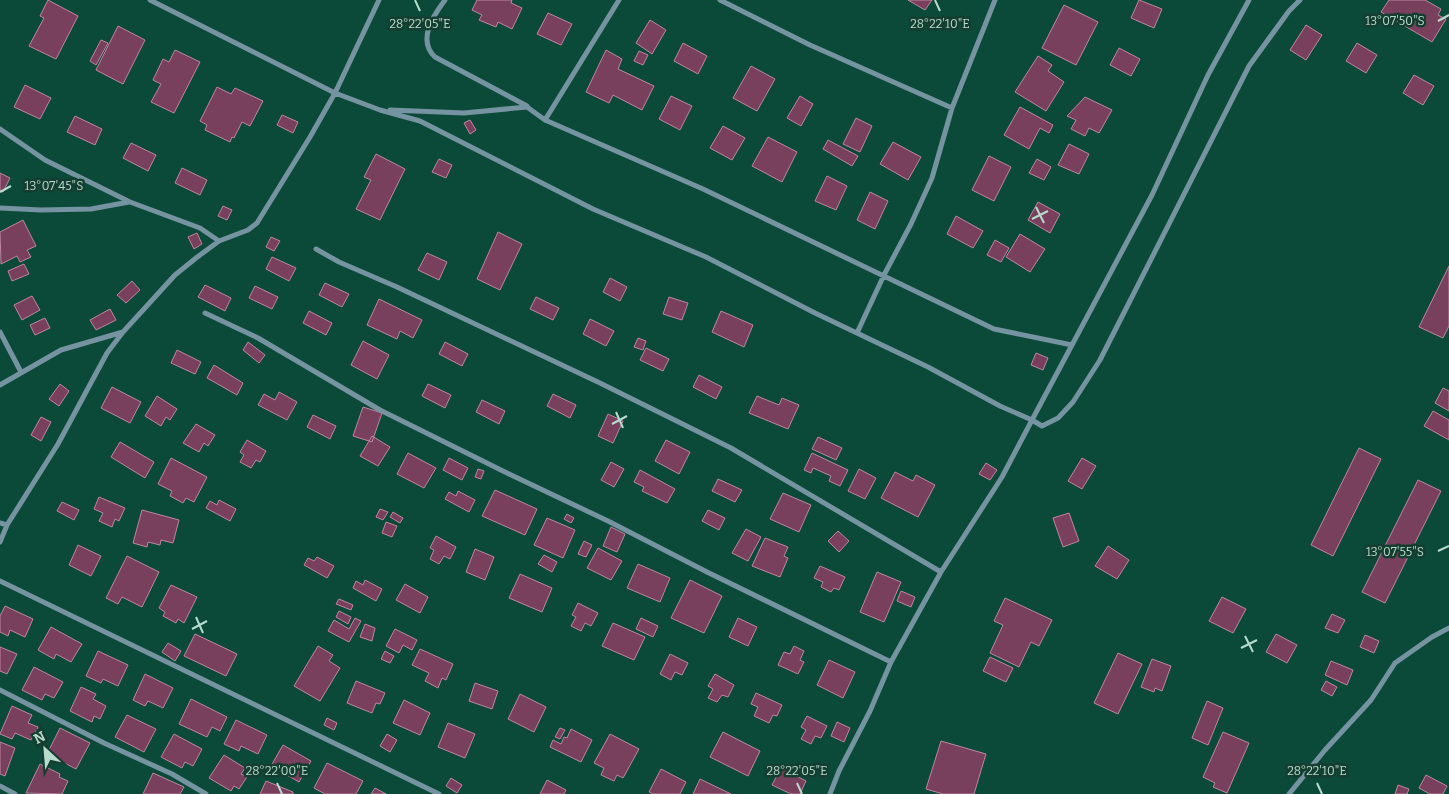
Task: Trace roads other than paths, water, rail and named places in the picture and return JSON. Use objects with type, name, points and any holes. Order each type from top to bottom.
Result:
[{"type":"street","points":[[150,0],[335,93],[380,110],[420,121],[593,209],[706,258],[928,367],[1000,406],[1042,426],[1058,418],[1073,402],[1100,360],[1249,66],[1289,11],[1300,0]]},
{"type":"street","points":[[0,542],[7,525],[58,444],[107,353],[123,332],[175,275],[219,241],[248,230],[257,223],[335,93],[379,0]]},
{"type":"street","points":[[445,0],[434,15],[426,34],[430,52],[435,57],[527,106],[545,120],[703,189],[994,328],[1072,345]]},
{"type":"street","points":[[545,120],[620,0]]},
{"type":"street","points":[[720,0],[810,45],[952,108]]},
{"type":"street","points":[[857,333],[932,178],[952,108],[995,0]]},
{"type":"street","points":[[830,794],[839,771],[870,711],[892,662],[941,572],[1002,477],[1152,195],[1208,74],[1249,0]]},
{"type":"street","points":[[380,110],[464,112],[527,106]]},
{"type":"street","points":[[0,129],[45,160],[130,202],[200,228],[219,241]]},
{"type":"street","points":[[0,208],[41,210],[91,209],[130,202]]},
{"type":"street","points":[[316,249],[339,262],[397,287],[600,383],[731,448],[941,572]]},
{"type":"street","points":[[204,313],[258,338],[380,410],[892,662]]},
{"type":"street","points":[[0,332],[21,372]]},
{"type":"street","points":[[0,385],[61,350],[123,332]]},
{"type":"street","points":[[0,522],[7,525]]},
{"type":"street","points":[[0,581],[439,794]]},
{"type":"street","points":[[1289,794],[1325,750],[1371,700],[1395,663],[1432,637],[1449,628]]},
{"type":"street","points":[[0,690],[104,743],[172,774],[206,794]]},
{"type":"street","points":[[0,786],[15,794]]}]
